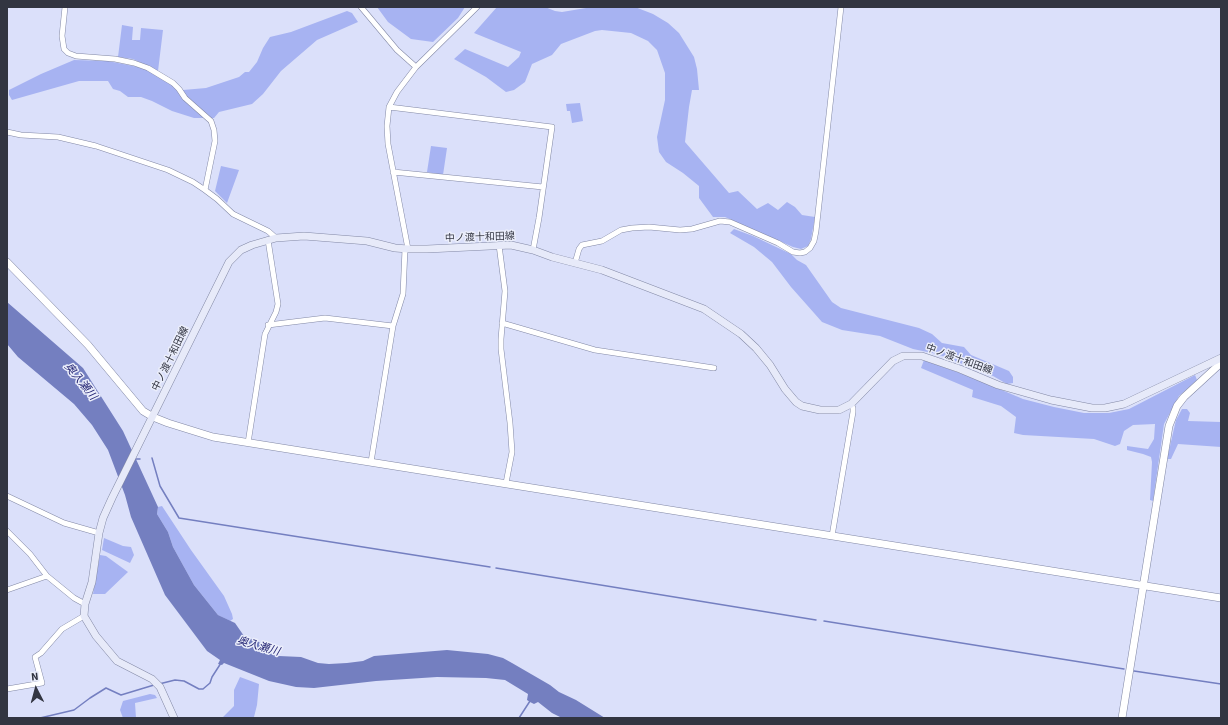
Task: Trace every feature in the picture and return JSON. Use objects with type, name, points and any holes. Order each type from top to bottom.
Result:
[{"type":"main road","name":"中ノ渡十和田線","points":[[84,616],[85,604],[92,582],[99,533],[103,518],[229,262],[241,250],[276,238],[311,236],[367,241],[395,248],[406,249],[511,245],[602,270],[659,291],[713,314],[741,334],[756,348],[770,365],[790,396],[802,406],[820,410],[839,410],[851,404],[893,361],[903,356],[922,356],[960,369],[998,385],[1044,399],[1092,408],[1105,408],[1124,404],[1221,358]]},
{"type":"main road","points":[[84,616],[96,636],[117,661],[157,684],[174,718]]},
{"type":"street","points":[[65,7],[62,36],[64,49],[68,53],[76,56],[115,59],[134,63],[154,71],[179,88],[185,98],[211,121],[215,141],[205,190]]},
{"type":"street","points":[[361,7],[397,50],[416,67]]},
{"type":"street","points":[[371,462],[393,326],[403,294],[406,249],[387,132],[390,107],[397,92],[416,67],[477,7]]},
{"type":"street","points":[[575,262],[579,249],[582,245],[602,241],[621,230],[649,227],[680,230],[720,221],[730,222],[793,252],[805,252],[810,248],[814,241],[841,7]]},
{"type":"street","points":[[390,107],[552,128],[533,250]]},
{"type":"street","points":[[7,132],[21,135],[58,137],[96,146],[168,170],[193,182],[217,198],[233,214],[268,231],[276,238]]},
{"type":"street","points":[[393,172],[543,187]]},
{"type":"street","points":[[248,443],[265,334],[268,325],[276,312],[278,304],[268,240]]},
{"type":"street","points":[[499,245],[505,291],[501,349],[512,452],[506,483]]},
{"type":"street","points":[[7,262],[88,345],[144,411],[153,417],[213,437],[1221,598]]},
{"type":"street","points":[[268,325],[325,318],[393,326]]},
{"type":"street","points":[[502,323],[595,350],[714,368]]},
{"type":"street","points":[[1122,718],[1169,426],[1177,406],[1184,397],[1221,363]]},
{"type":"street","points":[[832,536],[854,412],[851,404]]},
{"type":"street","points":[[7,496],[64,523],[99,533]]},
{"type":"street","points":[[7,531],[30,554],[47,576],[74,598],[85,604]]},
{"type":"street","points":[[7,590],[47,576]]},
{"type":"street","points":[[7,689],[42,683],[35,657],[41,653],[62,629],[84,616]]},
{"type":"shaded area","points":[[377,7],[465,7],[458,18],[433,42],[411,39],[388,22]]},
{"type":"shaded area","points":[[497,7],[545,7],[562,12],[592,7],[635,7],[653,14],[668,23],[679,33],[694,57],[697,69],[699,90],[692,90],[685,142],[729,193],[738,191],[757,209],[768,203],[778,210],[787,202],[795,207],[802,215],[815,217],[811,239],[808,246],[801,249],[793,247],[725,217],[713,217],[699,198],[699,186],[666,162],[659,152],[657,137],[665,100],[665,73],[657,50],[648,41],[631,33],[602,30],[595,31],[561,44],[552,55],[532,64],[525,82],[514,90],[506,92],[486,77],[454,59],[465,49],[508,67],[519,57],[521,52],[474,33]]},
{"type":"shaded area","points":[[347,11],[352,13],[358,22],[317,40],[281,71],[263,94],[252,104],[219,112],[214,118],[194,118],[172,111],[141,97],[128,97],[120,91],[113,89],[108,81],[79,81],[12,100],[9,95],[9,90],[74,60],[108,61],[143,68],[161,77],[177,89],[183,90],[206,88],[239,77],[245,72],[249,72],[257,62],[270,37],[291,32]]},
{"type":"shaded area","points":[[122,25],[133,27],[132,40],[140,40],[141,28],[163,30],[158,71],[133,59],[118,57]]},
{"type":"shaded area","points":[[580,103],[583,121],[572,123],[570,111],[567,111],[566,104]]},
{"type":"shaded area","points":[[431,146],[447,148],[443,175],[427,172]]},
{"type":"shaded area","points":[[221,166],[239,170],[227,203],[215,191]]},
{"type":"shaded area","points":[[734,229],[753,236],[791,254],[797,260],[806,265],[832,302],[841,308],[919,328],[932,334],[942,343],[964,347],[971,355],[1009,371],[1013,377],[1013,383],[1007,384],[993,376],[937,354],[913,349],[880,336],[842,330],[822,322],[791,287],[772,262],[754,247],[730,233]]},
{"type":"shaded area","points":[[924,360],[971,377],[1023,399],[1084,413],[1109,413],[1129,409],[1195,375],[1197,380],[1179,396],[1164,424],[1153,501],[1150,500],[1151,457],[1127,450],[1127,446],[1148,449],[1154,439],[1155,424],[1133,425],[1124,431],[1120,444],[1115,446],[1094,439],[1023,435],[1014,433],[1016,417],[1001,406],[972,397],[973,390],[921,368]]},
{"type":"shaded area","points":[[1182,409],[1187,409],[1190,413],[1188,421],[1221,422],[1221,447],[1178,444],[1171,459],[1167,459],[1176,420]]},
{"type":"shaded area","points":[[162,506],[224,596],[232,614],[233,619],[230,621],[218,615],[194,585],[173,547],[168,532],[157,514],[158,507]]},
{"type":"shaded area","points":[[104,538],[123,546],[131,547],[134,555],[130,563],[102,550]]},
{"type":"shaded area","points":[[100,555],[106,556],[128,572],[105,594],[93,594]]},
{"type":"shaded area","points":[[240,677],[259,684],[254,717],[222,718],[234,706],[234,690]]},
{"type":"shaded area","points":[[150,694],[155,695],[157,698],[135,703],[136,718],[123,718],[120,710],[123,701]]},
{"type":"water","name":"奥入瀬川","points":[[7,302],[83,368],[123,431],[158,507],[157,514],[168,532],[173,547],[194,585],[218,615],[235,623],[244,636],[259,642],[267,652],[279,656],[301,657],[318,663],[329,664],[363,661],[374,656],[447,650],[488,654],[503,658],[605,718],[562,718],[552,713],[538,702],[534,704],[527,700],[528,694],[505,680],[437,677],[376,681],[314,688],[296,687],[269,681],[224,663],[222,665],[218,664],[220,660],[207,651],[165,595],[131,517],[125,495],[108,450],[92,425],[74,404],[18,357],[7,344]]},
{"type":"waterway","points":[[152,458],[160,486],[179,518],[490,567]]},
{"type":"waterway","points":[[134,459],[140,459]]},
{"type":"waterway","points":[[496,568],[816,620]]},
{"type":"waterway","points":[[824,621],[1124,669]]},
{"type":"waterway","points":[[159,684],[175,680],[184,681],[199,689],[203,689],[210,683],[221,663]]},
{"type":"waterway","points":[[1134,671],[1221,684]]},
{"type":"waterway","points":[[40,718],[74,710],[106,688],[121,695],[154,685]]},
{"type":"waterway","points":[[519,718],[530,701]]}]
